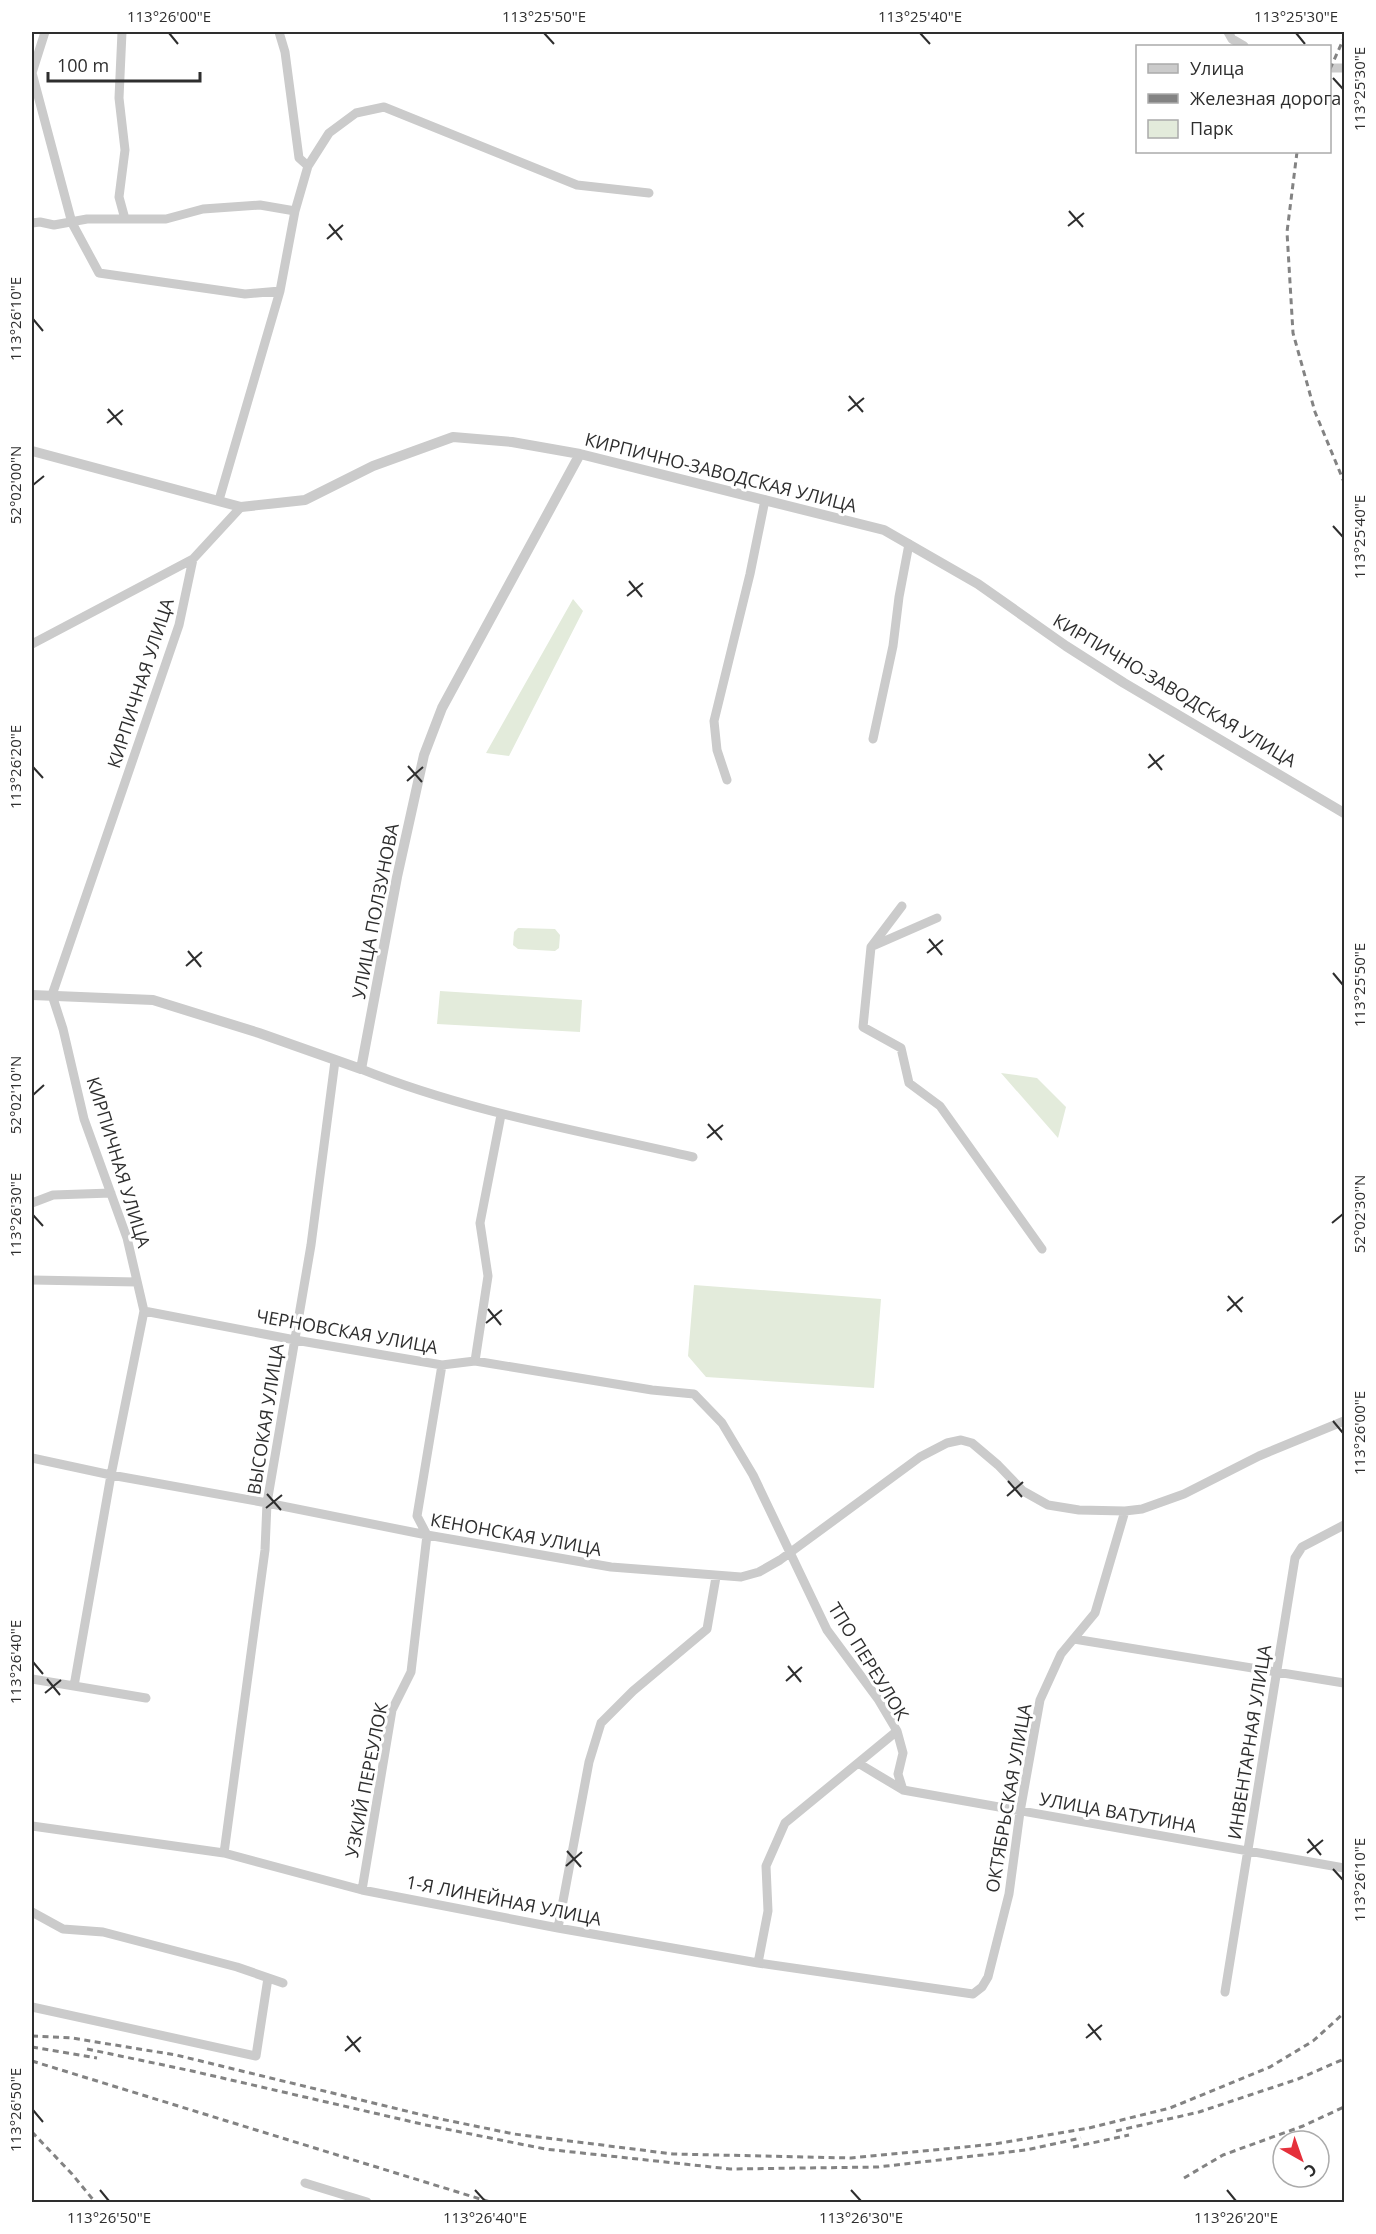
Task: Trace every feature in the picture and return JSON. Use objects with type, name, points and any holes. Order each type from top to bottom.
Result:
[{"type":"street","points":[[45,32],[32,73],[72,223],[99,273],[245,294],[280,291]]},
{"type":"street","points":[[122,32],[119,98],[126,150],[119,197],[125,219]]},
{"type":"street","points":[[279,32],[285,52],[299,158],[308,166]]},
{"type":"street","points":[[1228,32],[1232,39],[1242,45]]},
{"type":"street","points":[[219,500],[280,291],[295,211],[308,166],[329,133],[356,113],[384,107],[577,185],[649,193]]},
{"type":"street","points":[[32,223],[54,225],[87,219],[165,219],[203,209],[260,204],[295,211]]},
{"type":"street","name":"КИРПИЧНО-ЗАВОДСКАЯ УЛИЦА","points":[[32,451],[241,507],[304,500],[373,466],[453,437],[512,442],[580,454],[884,530],[978,584],[1066,646],[1124,683],[1344,813]]},
{"type":"street","name":"УЛИЦА ПОЛЗУНОВА","points":[[361,1069],[397,877],[424,755],[442,708],[580,454]]},
{"type":"street","points":[[727,780],[717,750],[714,721],[750,574],[765,500]]},
{"type":"street","points":[[32,644],[193,559],[241,507]]},
{"type":"street","points":[[873,739],[893,646],[909,544]]},
{"type":"street","name":"КИРПИЧНАЯ УЛИЦА","points":[[75,1686],[111,1475],[144,1311],[127,1238],[84,1119],[63,1029],[52,996],[179,625],[193,559]]},
{"type":"street","points":[[902,906],[871,947],[863,1027],[901,1048],[909,1083],[940,1106],[1042,1249]]},
{"type":"street","points":[[871,947],[937,918]]},
{"type":"street","points":[[32,994],[153,1000],[259,1033],[434,1096],[501,1115],[693,1157]]},
{"type":"street","name":"ВЫСОКАЯ УЛИЦА","points":[[224,1853],[265,1550],[267,1503],[311,1245],[335,1061]]},
{"type":"street","points":[[475,1360],[488,1276],[480,1223],[501,1115]]},
{"type":"street","points":[[32,1203],[53,1196],[111,1193]]},
{"type":"street","points":[[32,1280],[137,1282]]},
{"type":"street","name":"ЧЕРНОВСКАЯ УЛИЦА","points":[[144,1311],[442,1365],[475,1360],[652,1390]]},
{"type":"street","points":[[427,1536],[417,1516],[442,1365]]},
{"type":"street","name":"ТПО ПЕРЕУЛОК","points":[[652,1390],[694,1395],[722,1423],[753,1475],[827,1630],[878,1700],[897,1731],[785,1823],[766,1866],[768,1911],[758,1963]]},
{"type":"street","points":[[1125,1511],[1142,1509],[1184,1494],[1259,1456],[1344,1421]]},
{"type":"street","name":"КЕНОНСКАЯ УЛИЦА","points":[[32,1458],[427,1536],[611,1567],[716,1577],[751,1576],[789,1553],[920,1457],[947,1443],[961,1440],[978,1447],[1023,1491],[1048,1505],[1079,1510],[1125,1511]]},
{"type":"street","name":"ОКТЯБРЬСКАЯ УЛИЦА","points":[[973,1994],[982,1987],[988,1977],[1009,1894],[1020,1812],[1040,1700],[1061,1654],[1095,1613],[1125,1511]]},
{"type":"street","name":"ИНВЕНТАРНАЯ УЛИЦА","points":[[1225,1992],[1295,1558],[1302,1547],[1344,1525]]},
{"type":"street","name":"УЗКИЙ ПЕРЕУЛОК","points":[[362,1890],[392,1710],[411,1672],[427,1536]]},
{"type":"street","points":[[558,1928],[589,1762],[601,1723],[633,1691],[707,1629],[716,1577]]},
{"type":"street","points":[[1074,1638],[1344,1683]]},
{"type":"street","points":[[32,1679],[146,1698]]},
{"type":"street","points":[[897,1731],[903,1753],[898,1774],[903,1790]]},
{"type":"street","name":"УЛИЦА ВАТУТИНА","points":[[858,1763],[903,1790],[1344,1868]]},
{"type":"street","name":"1-Я ЛИНЕЙНАЯ УЛИЦА","points":[[32,1826],[224,1853],[362,1890],[558,1928],[758,1963],[973,1994]]},
{"type":"street","points":[[32,1912],[63,1929],[104,1932],[237,1967],[283,1983]]},
{"type":"street","points":[[32,2007],[256,2056],[268,1978]]},
{"type":"street","points":[[305,2184],[367,2202]]},
{"type":"green space","points":[[573,599],[583,611],[509,756],[486,753]]},
{"type":"green space","points":[[518,928],[555,929],[560,935],[559,948],[555,951],[518,949],[513,945],[514,932]]},
{"type":"green space","points":[[440,991],[582,1000],[580,1032],[437,1024]]},
{"type":"green space","points":[[1001,1073],[1037,1078],[1066,1107],[1058,1138]]},
{"type":"green space","points":[[694,1285],[881,1299],[874,1388],[706,1377],[688,1356]]},
{"type":"railway","points":[[1331,67],[1344,38]]},
{"type":"railway","points":[[1297,153],[1287,232],[1293,333],[1315,412],[1344,482]]},
{"type":"railway","points":[[32,2036],[72,2038],[176,2055],[431,2117],[514,2134],[673,2154],[851,2158],[995,2144],[1089,2128],[1170,2108],[1270,2067],[1313,2041],[1344,2013]]},
{"type":"railway","points":[[32,2047],[97,2058]]},
{"type":"railway","points":[[87,2049],[426,2125],[545,2149],[730,2169],[878,2167],[1026,2150],[1081,2138]]},
{"type":"railway","points":[[1116,2131],[1199,2112],[1298,2079],[1344,2059]]},
{"type":"railway","points":[[32,2061],[490,2202]]},
{"type":"railway","points":[[1184,2178],[1223,2155],[1303,2126],[1344,2107]]},
{"type":"railway","points":[[32,2132],[95,2202]]},
{"type":"railway","points":[[1073,2147],[1129,2135]]}]
